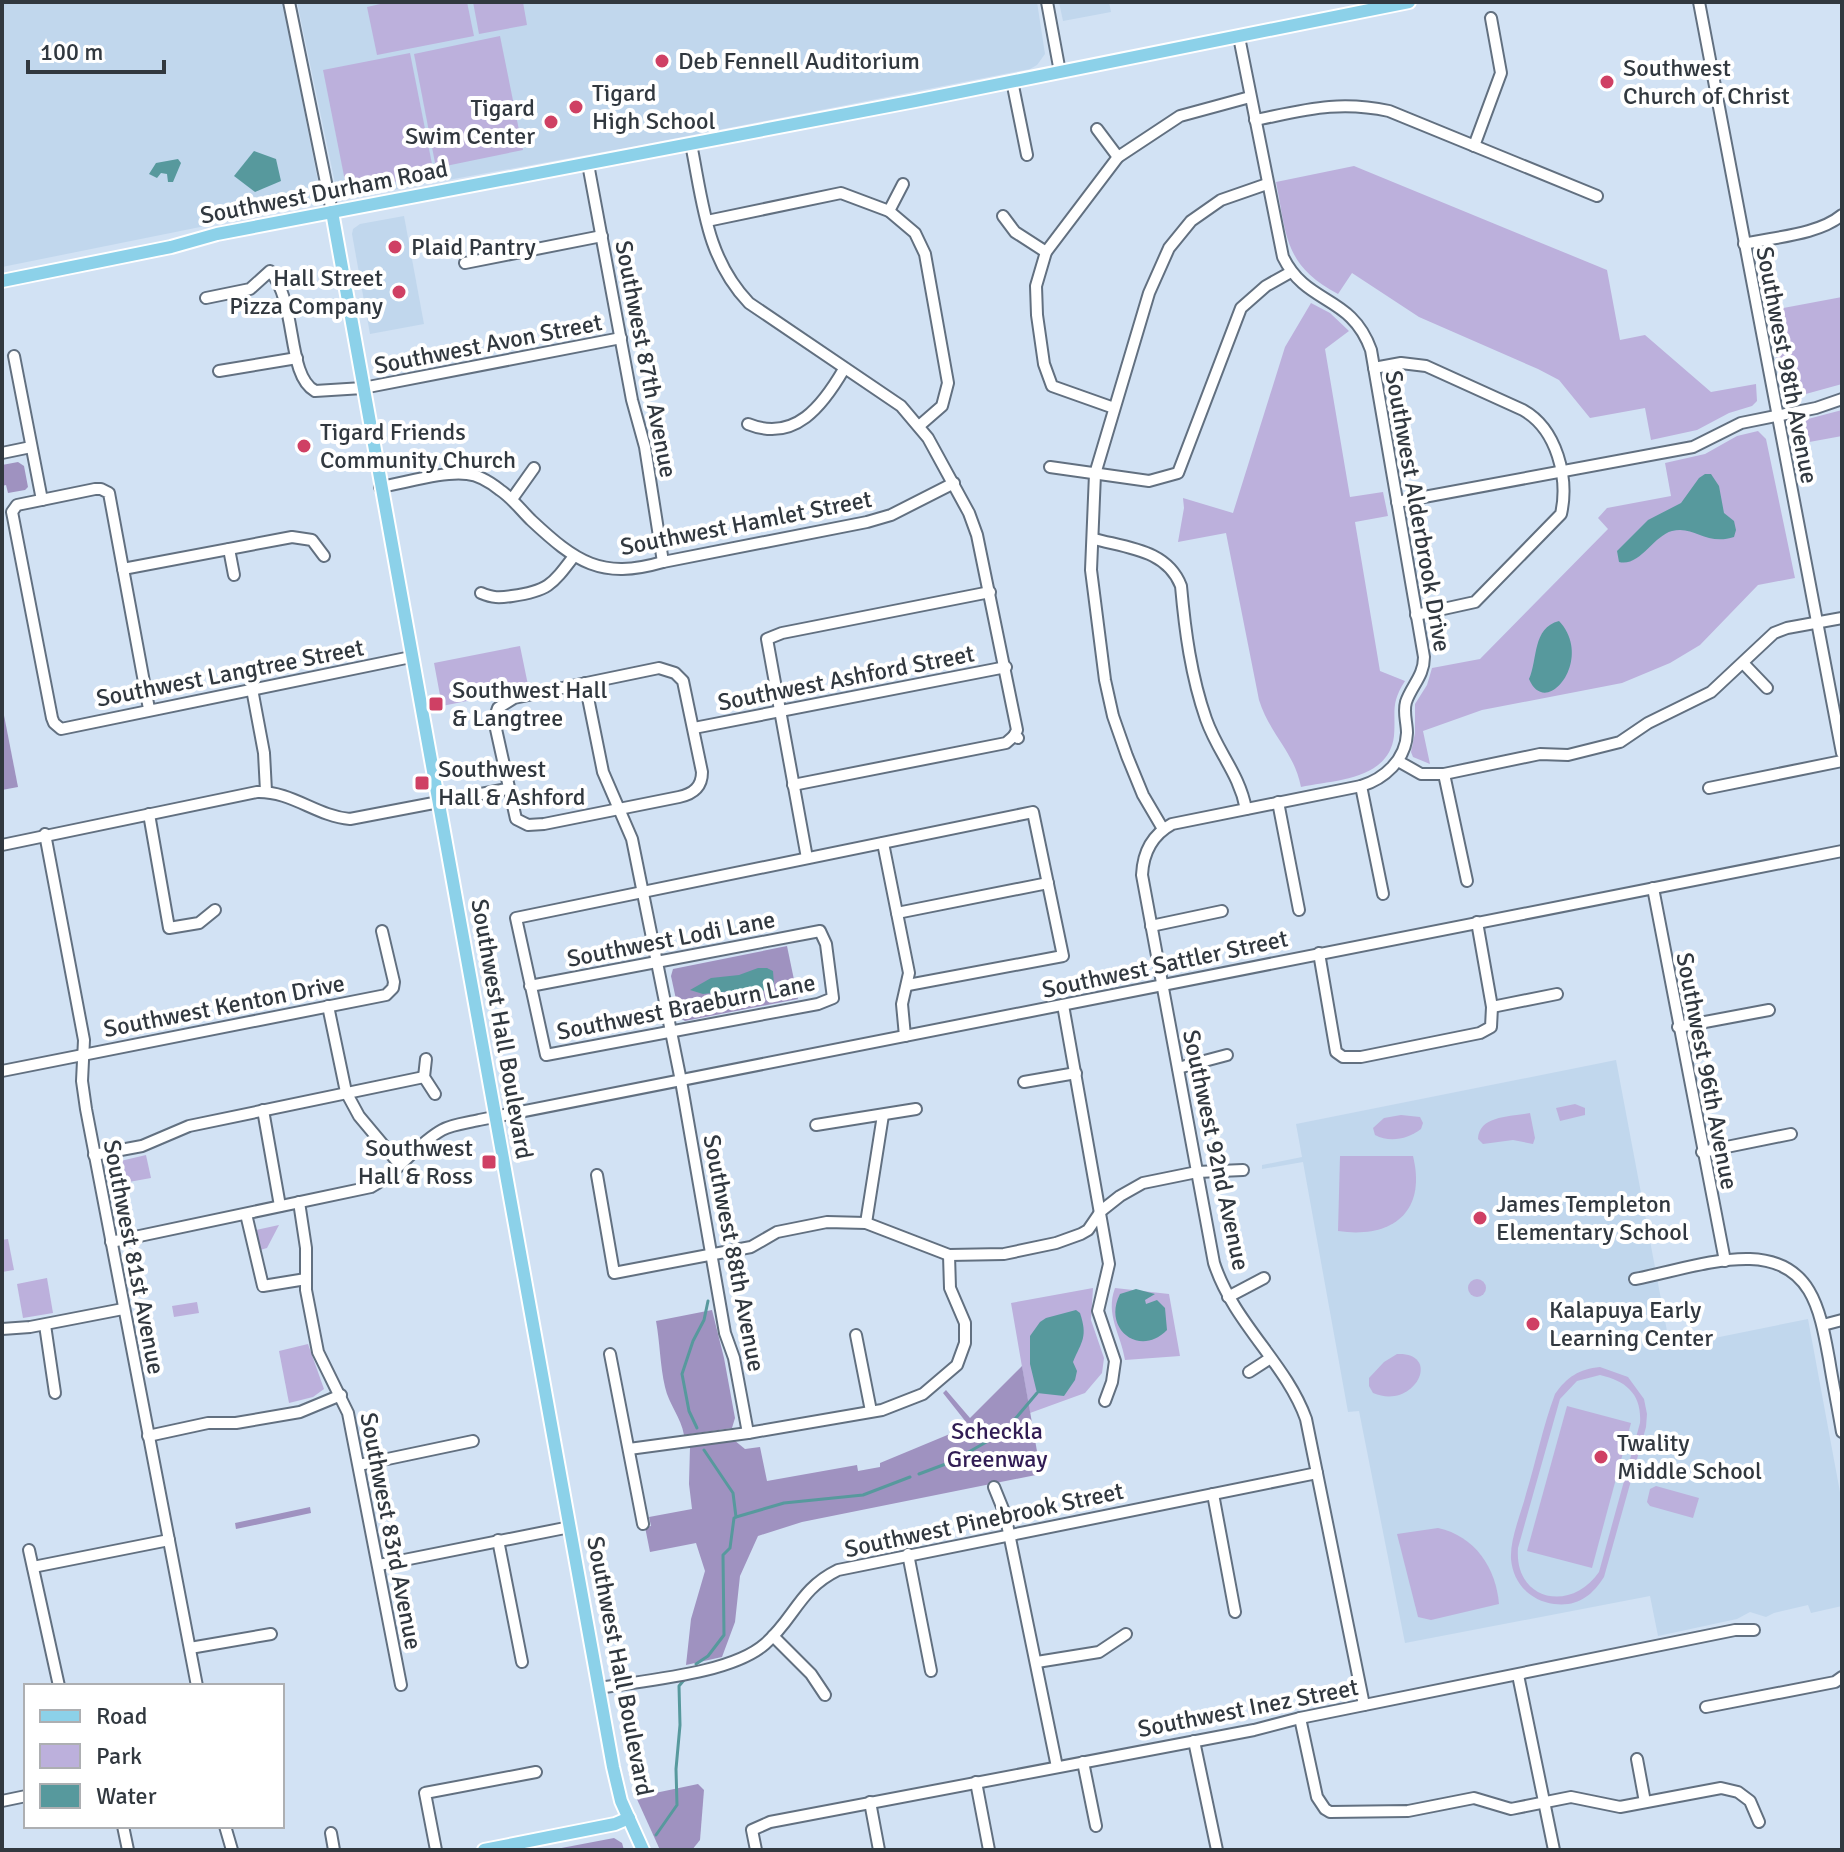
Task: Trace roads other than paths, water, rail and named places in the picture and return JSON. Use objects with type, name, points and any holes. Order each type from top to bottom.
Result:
[{"type":"main road","name":"Southwest Durham Road","points":[[2,281],[332,212],[1409,2]]},
{"type":"main road","name":"Southwest Hall Boulevard","points":[[332,212],[613,1767],[621,1800],[643,1850]]},
{"type":"main road","points":[[484,1850],[615,1824],[629,1818]]},
{"type":"street","points":[[289,2],[332,212]]},
{"type":"street","points":[[1047,2],[1060,72]]},
{"type":"street","name":"Southwest 98th Avenue","points":[[1699,2],[1842,753]]},
{"type":"street","points":[[1474,146],[1501,73],[1491,18]]},
{"type":"street","points":[[1050,467],[1149,481],[1178,473],[1241,308],[1266,286],[1291,272],[1280,249],[1239,37]]},
{"type":"street","points":[[1012,81],[1027,155]]},
{"type":"street","points":[[1114,408],[1052,386],[1044,364],[1037,315],[1036,286],[1046,252],[1118,157],[1180,116],[1250,97]]},
{"type":"street","points":[[1255,120],[1331,105],[1362,105],[1389,111],[1597,196]]},
{"type":"street","points":[[1097,129],[1118,157]]},
{"type":"street","points":[[691,144],[714,249],[722,270],[735,288],[749,303],[901,406],[919,426],[954,483],[974,525],[1016,723],[1016,737],[1006,743],[793,785]]},
{"type":"street","name":"Southwest 87th Avenue","points":[[588,164],[634,409],[645,447],[663,562]]},
{"type":"street","points":[[889,211],[903,184]]},
{"type":"street","points":[[1163,829],[1143,795],[1113,716],[1091,570],[1095,474],[1149,293],[1169,248],[1191,221],[1221,200],[1267,184]]},
{"type":"street","points":[[707,221],[841,193],[889,211],[915,233],[925,254],[948,383],[942,406],[919,426]]},
{"type":"street","points":[[1744,244],[1833,223],[1842,215]]},
{"type":"street","points":[[1003,216],[1015,232],[1046,252]]},
{"type":"street","points":[[465,263],[602,236]]},
{"type":"street","name":"Southwest Avon Street","points":[[206,298],[250,289],[270,271],[284,292],[301,379],[315,391],[363,388],[621,338]]},
{"type":"street","name":"Southwest Alderbrook Drive","points":[[1291,272],[1307,288],[1335,303],[1353,318],[1367,340],[1374,368],[1424,657],[1423,671],[1407,702],[1406,737],[1398,761]]},
{"type":"street","points":[[14,356],[42,500],[95,489],[106,490],[111,498],[149,709]]},
{"type":"street","points":[[219,371],[297,358]]},
{"type":"street","points":[[1374,368],[1401,363],[1426,366],[1534,416],[1548,431],[1560,471],[1561,514],[1484,596],[1466,606],[1416,615]]},
{"type":"street","points":[[748,424],[765,431],[798,422],[819,407],[844,369]]},
{"type":"street","points":[[1397,502],[1693,447],[1741,423],[1816,408],[1842,399]]},
{"type":"street","points":[[2,453],[31,447]]},
{"type":"street","points":[[512,499],[534,468]]},
{"type":"street","name":"Southwest Hamlet Street","points":[[380,487],[467,474],[488,481],[574,556],[586,564],[618,571],[867,522],[891,515],[954,483]]},
{"type":"street","name":"Southwest Langtree Street","points":[[42,500],[14,508],[13,517],[52,718],[57,727],[67,728],[411,657]]},
{"type":"street","points":[[123,569],[300,536],[312,540],[324,556]]},
{"type":"street","points":[[1094,539],[1163,559],[1177,576],[1191,664],[1201,703],[1219,750],[1238,778],[1246,809]]},
{"type":"street","points":[[229,549],[234,575]]},
{"type":"street","points":[[481,593],[494,599],[541,592],[574,556]]},
{"type":"street","points":[[807,858],[767,639],[782,633],[990,592]]},
{"type":"street","points":[[1162,984],[1143,865],[1147,850],[1163,829],[1183,821],[1361,786],[1380,778],[1398,761],[1421,774],[1444,774],[1540,754],[1568,755],[1620,742],[1648,723],[1711,692],[1774,633],[1842,618]]},
{"type":"street","points":[[1743,663],[1767,688]]},
{"type":"street","name":"Southwest Ashford Street","points":[[694,728],[1006,667]]},
{"type":"street","points":[[654,669],[669,671],[683,681],[702,772],[701,782],[695,790],[679,797],[528,825],[516,819],[494,720],[498,708],[514,698],[585,683],[654,669]]},
{"type":"street","name":"Southwest 88th Avenue","points":[[585,683],[603,772],[632,839],[681,1081],[725,1333],[734,1358],[748,1433]]},
{"type":"street","points":[[252,689],[264,753],[266,791]]},
{"type":"street","points":[[1709,788],[1842,761]]},
{"type":"street","points":[[1444,774],[1467,881]]},
{"type":"street","points":[[1361,786],[1383,894]]},
{"type":"street","points":[[2,845],[266,791],[292,798],[324,814],[350,819],[507,789]]},
{"type":"street","points":[[1278,802],[1299,910]]},
{"type":"street","points":[[530,986],[516,918],[1033,812],[1063,956],[908,985]]},
{"type":"street","points":[[149,814],[169,928],[199,923],[215,910]]},
{"type":"street","name":"Southwest 81st Avenue","points":[[45,834],[84,1040],[82,1081],[94,1155],[197,1684]]},
{"type":"street","points":[[883,843],[909,973],[902,1004],[905,1036]]},
{"type":"street","name":"Southwest Sattler Street","points":[[111,1242],[371,1187],[443,1129],[495,1116],[1842,851]]},
{"type":"street","points":[[897,913],[1048,883]]},
{"type":"street","name":"Southwest 96th Avenue","points":[[1653,888],[1725,1261]]},
{"type":"street","points":[[1151,926],[1222,911]]},
{"type":"street","points":[[1319,953],[1336,1052],[1343,1057],[1354,1058],[1480,1033],[1491,1027],[1492,1007],[1477,922]]},
{"type":"street","name":"Southwest Kenton Drive","points":[[2,1071],[386,995],[393,988],[382,931]]},
{"type":"street","name":"Southwest Lodi Lane","points":[[530,986],[820,931],[826,944],[833,998]]},
{"type":"street","name":"Southwest 92nd Avenue","points":[[1162,984],[1214,1263],[1228,1297],[1302,1409],[1364,1705]]},
{"type":"street","name":"Southwest Braeburn Lane","points":[[530,986],[546,1055],[818,1004],[833,998]]},
{"type":"street","points":[[1492,1007],[1557,994]]},
{"type":"street","points":[[1063,1005],[1109,1264],[1098,1311],[1115,1361],[1105,1401]]},
{"type":"street","points":[[328,1006],[346,1092],[359,1116],[400,1165]]},
{"type":"street","points":[[1678,1027],[1769,1010]]},
{"type":"street","points":[[1178,1068],[1227,1055]]},
{"type":"street","points":[[426,1059],[424,1077],[435,1094]]},
{"type":"street","points":[[1024,1082],[1076,1073]]},
{"type":"street","points":[[94,1155],[142,1146],[189,1126],[424,1077]]},
{"type":"street","points":[[816,1125],[916,1109]]},
{"type":"street","points":[[263,1110],[280,1206]]},
{"type":"street","points":[[866,1223],[883,1115]]},
{"type":"street","points":[[1702,1152],[1791,1134]]},
{"type":"street","points":[[597,1175],[614,1273],[751,1247],[777,1232],[827,1222],[866,1223],[949,1255],[1004,1254],[1056,1243],[1088,1230],[1101,1211],[1143,1183],[1197,1172],[1243,1170]]},
{"type":"street","name":"Southwest 83rd Avenue","points":[[299,1202],[306,1248],[306,1279],[321,1362],[341,1395],[359,1465],[401,1685]]},
{"type":"street","points":[[246,1214],[263,1286],[306,1279]]},
{"type":"street","points":[[629,1449],[748,1433],[890,1408],[923,1394],[957,1365],[965,1343],[965,1323],[950,1288],[949,1255]]},
{"type":"street","points":[[1635,1279],[1725,1261],[1765,1261],[1793,1274],[1813,1296],[1823,1325],[1842,1432]]},
{"type":"street","points":[[1228,1297],[1264,1278]]},
{"type":"street","points":[[2,1329],[45,1325],[123,1309]]},
{"type":"street","points":[[1823,1325],[1842,1320]]},
{"type":"street","points":[[45,1325],[55,1393]]},
{"type":"street","points":[[856,1335],[871,1411]]},
{"type":"street","points":[[610,1354],[643,1524]]},
{"type":"street","points":[[1249,1372],[1269,1359]]},
{"type":"street","points":[[148,1436],[208,1423],[236,1423],[300,1412],[341,1395]]},
{"type":"street","points":[[359,1465],[473,1441]]},
{"type":"street","name":"Southwest Pinebrook Street","points":[[599,1688],[721,1666],[755,1652],[773,1636],[808,1590],[826,1576],[854,1566],[1317,1473]]},
{"type":"street","points":[[994,1487],[1002,1503],[1009,1534],[1057,1767]]},
{"type":"street","points":[[1213,1494],[1235,1612]]},
{"type":"street","points":[[379,1565],[570,1527]]},
{"type":"street","points":[[33,1567],[169,1540]]},
{"type":"street","points":[[498,1540],[522,1662]]},
{"type":"street","points":[[29,1550],[59,1684]]},
{"type":"street","points":[[908,1554],[931,1671]]},
{"type":"street","name":"Southwest Inez Street","points":[[756,1850],[752,1830],[770,1822],[1194,1741],[1735,1630],[1754,1630]]},
{"type":"street","points":[[190,1648],[271,1634]]},
{"type":"street","points":[[1037,1662],[1099,1652],[1126,1634]]},
{"type":"street","points":[[773,1636],[811,1674],[825,1695]]},
{"type":"street","points":[[1518,1675],[1554,1850]]},
{"type":"street","points":[[1706,1707],[1835,1682],[1842,1677]]},
{"type":"street","points":[[1300,1718],[1319,1802],[1330,1812],[1408,1811],[1474,1798],[1511,1809],[1571,1797],[1612,1808],[1721,1788],[1738,1792],[1750,1801],[1759,1822]]},
{"type":"street","points":[[1194,1741],[1217,1850]]},
{"type":"street","points":[[1637,1759],[1645,1802]]},
{"type":"street","points":[[1083,1762],[1096,1826]]},
{"type":"street","points":[[436,1850],[425,1793],[536,1772]]},
{"type":"street","points":[[976,1782],[989,1850]]},
{"type":"street","points":[[2,1801],[24,1796]]},
{"type":"street","points":[[870,1802],[879,1850]]},
{"type":"street","points":[[123,1828],[128,1850]]},
{"type":"street","points":[[226,1828],[232,1850]]},
{"type":"street","points":[[331,1833],[334,1850]]},
{"type":"water","points":[[254,151],[276,159],[281,181],[255,192],[234,176]]},
{"type":"water","points":[[178,159],[181,163],[173,182],[168,182],[167,174],[161,173],[157,178],[149,174],[156,163]]},
{"type":"water","points":[[1705,474],[1711,474],[1719,486],[1724,513],[1734,521],[1734,537],[1716,539],[1687,531],[1672,531],[1640,556],[1619,562],[1617,551],[1648,520],[1681,503]]},
{"type":"water","points":[[1559,621],[1569,636],[1572,652],[1570,667],[1564,680],[1546,693],[1537,690],[1529,679],[1540,637],[1544,630]]},
{"type":"water","points":[[758,968],[773,971],[774,985],[767,990],[703,994],[690,990],[711,978],[739,975]]},
{"type":"water","points":[[1136,1289],[1155,1294],[1145,1300],[1146,1304],[1157,1300],[1165,1308],[1167,1330],[1146,1341],[1127,1336],[1116,1318],[1120,1294]]},
{"type":"water","points":[[1076,1310],[1080,1313],[1084,1334],[1073,1362],[1077,1371],[1075,1380],[1064,1396],[1037,1393],[1030,1364],[1030,1336],[1046,1318]]},
{"type":"waterway","points":[[697,1428],[689,1411],[682,1374],[704,1320],[708,1301]]},
{"type":"waterway","points":[[919,1474],[951,1462],[1004,1432],[1037,1393]]},
{"type":"waterway","points":[[696,1664],[708,1656],[724,1635],[723,1555],[730,1548],[736,1517],[733,1493],[704,1450]]},
{"type":"waterway","points":[[736,1517],[784,1503],[863,1495],[910,1477]]},
{"type":"waterway","points":[[656,1835],[677,1805],[679,1686],[684,1680]]},
{"type":"place","name":"Deb Fennell Auditorium","points":[[662,61]]},
{"type":"place","name":"Southwest Church of Christ","points":[[1607,82]]},
{"type":"place","name":"Tigard High School","points":[[576,107]]},
{"type":"place","name":"Tigard Swim Center","points":[[551,122]]},
{"type":"place","name":"Plaid Pantry","points":[[395,247]]},
{"type":"place","name":"Hall Street Pizza Company","points":[[399,292]]},
{"type":"place","name":"Tigard Friends Community Church","points":[[304,446]]},
{"type":"place","name":"Southwest Hall & Langtree","points":[[436,704]]},
{"type":"place","name":"Southwest Hall & Ashford","points":[[422,783]]},
{"type":"place","name":"Southwest Hall & Ross","points":[[489,1162]]},
{"type":"place","name":"James Templeton Elementary School","points":[[1480,1218]]},
{"type":"place","name":"Kalapuya Early Learning Center","points":[[1533,1324]]},
{"type":"place","name":"Twality Middle School","points":[[1601,1457]]},
{"type":"park label","name":"Scheckla Greenway","points":[[997,1445]]}]
